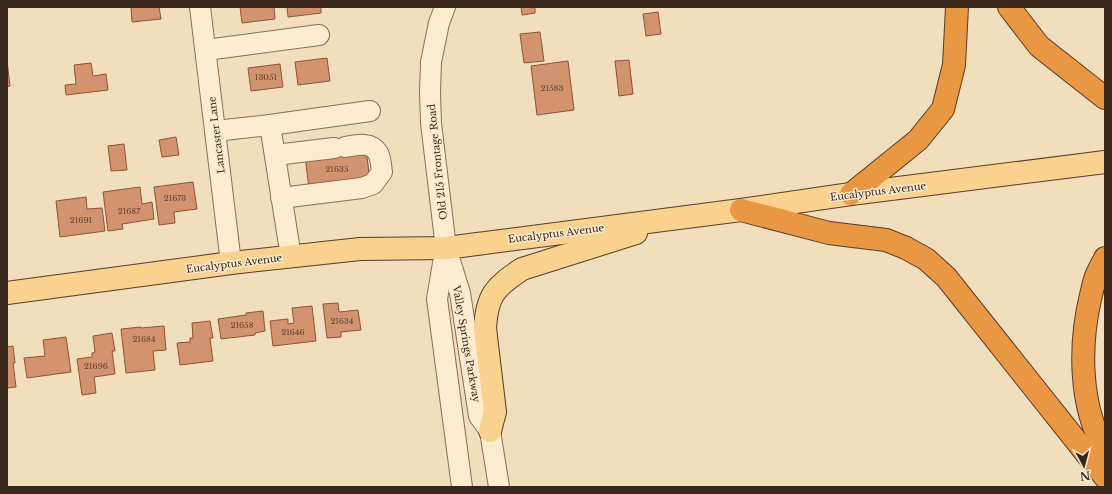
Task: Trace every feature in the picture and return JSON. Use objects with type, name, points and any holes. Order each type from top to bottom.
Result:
[{"type":"highway","points":[[851,194],[918,140],[943,109],[954,65],[957,7]]},
{"type":"highway","points":[[1009,7],[1039,46],[1099,94]]},
{"type":"highway","points":[[741,210],[828,233],[886,240],[906,248],[926,259],[946,277],[1105,477]]},
{"type":"highway","points":[[1105,258],[1097,273],[1087,312],[1083,355],[1087,401],[1099,439],[1105,450]]},
{"type":"main road","name":"Eucalyptus Avenue","points":[[7,293],[232,263],[360,249],[446,248],[1105,162]]},
{"type":"main road","points":[[490,431],[495,412],[486,339],[486,318],[489,304],[494,292],[501,284],[522,269],[693,216]]},
{"type":"street","name":"Lancaster Lane","points":[[200,7],[232,263]]},
{"type":"street","name":"Old 215 Frontage Road","points":[[445,7],[439,23],[431,62],[430,92],[431,123],[446,248]]},
{"type":"street","points":[[206,50],[319,36]]},
{"type":"street","points":[[215,131],[370,111]]},
{"type":"street","points":[[270,124],[291,257]]},
{"type":"street","points":[[275,155],[365,144],[373,147],[378,153],[382,172],[373,184],[362,188],[281,198]]},
{"type":"street","name":"Valley Springs Parkway","points":[[446,248],[460,293],[479,416],[490,431],[498,487]]},
{"type":"street","name":"Valley Springs Parkway","points":[[446,248],[437,299],[462,487]]},
{"type":"building","points":[[131,7],[159,7],[161,19],[132,22]]},
{"type":"building","points":[[240,7],[274,7],[275,19],[242,23]]},
{"type":"building","points":[[287,7],[321,7],[321,13],[288,17]]},
{"type":"building","points":[[521,7],[535,7],[535,13],[522,15]]},
{"type":"building","points":[[658,12],[661,34],[646,36],[643,14]]},
{"type":"building","points":[[540,32],[544,61],[524,63],[520,34]]},
{"type":"building","points":[[327,58],[330,81],[298,85],[295,62]]},
{"type":"building","points":[[629,60],[633,94],[619,96],[615,61]]},
{"type":"building","points":[[7,61],[10,86],[7,87]]},
{"type":"building","points":[[568,61],[574,110],[537,115],[531,66]]},
{"type":"building","points":[[91,63],[93,76],[106,74],[108,90],[66,95],[65,85],[76,84],[74,65]]},
{"type":"building","points":[[280,64],[283,87],[251,91],[248,68]]},
{"type":"building","points":[[176,137],[179,155],[162,157],[159,140]]},
{"type":"building","points":[[124,144],[127,170],[111,171],[108,146]]},
{"type":"building","points":[[366,148],[370,182],[309,189],[305,156]]},
{"type":"building","points":[[193,182],[197,209],[174,212],[175,223],[159,225],[154,187]]},
{"type":"building","points":[[140,187],[142,204],[152,202],[154,219],[122,224],[123,229],[108,231],[103,192]]},
{"type":"building","points":[[86,197],[87,209],[102,208],[105,231],[60,237],[56,201]]},
{"type":"building","points":[[338,303],[339,312],[358,310],[361,330],[341,332],[341,337],[327,338],[323,304]]},
{"type":"building","points":[[312,306],[316,341],[273,346],[270,321],[288,319],[288,324],[294,323],[292,308]]},
{"type":"building","points":[[263,311],[265,331],[255,333],[255,335],[221,339],[218,319]]},
{"type":"building","points":[[210,321],[213,338],[210,338],[213,361],[180,365],[177,343],[190,342],[190,338],[193,338],[192,323]]},
{"type":"building","points":[[164,326],[166,350],[153,351],[155,370],[126,373],[121,329]]},
{"type":"building","points":[[112,333],[115,351],[112,351],[115,374],[94,377],[96,393],[82,395],[77,359],[92,357],[92,353],[95,352],[93,336]]},
{"type":"building","points":[[66,337],[71,372],[27,378],[24,358],[45,356],[43,340]]},
{"type":"building","points":[[13,346],[15,363],[13,363],[16,387],[7,388],[7,347]]}]
